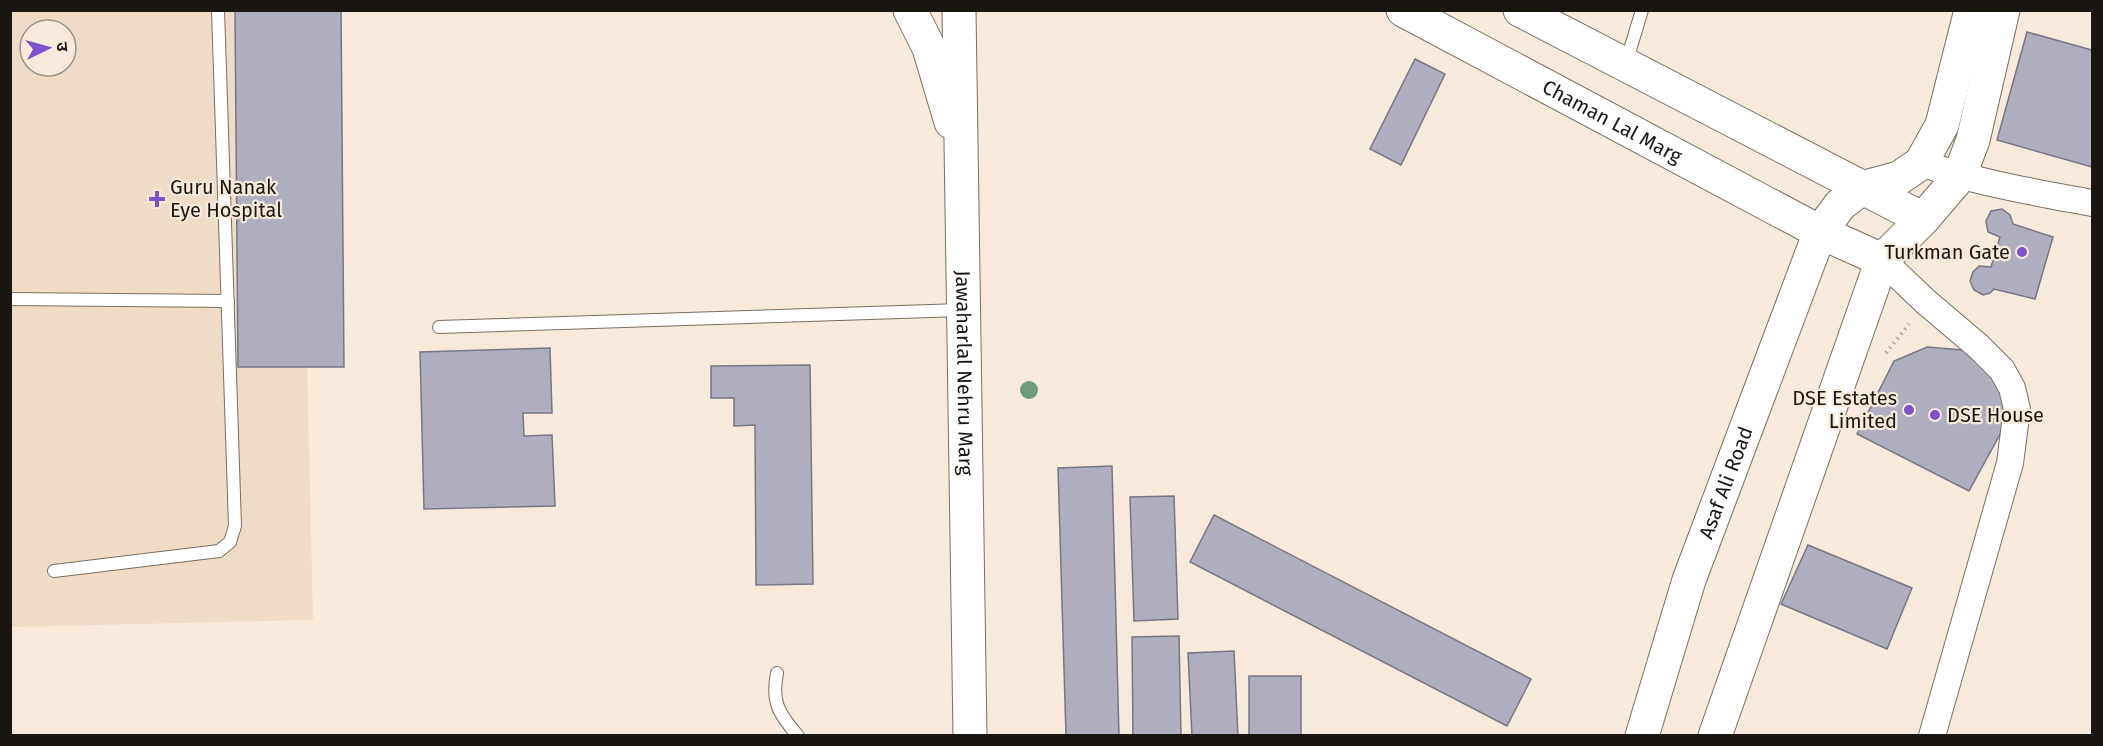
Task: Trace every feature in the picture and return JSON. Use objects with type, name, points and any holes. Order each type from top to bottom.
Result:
[{"type":"main road","points":[[910,10],[929,48],[960,156]]},
{"type":"main road","name":"Jawaharlal Nehru Marg","points":[[959,10],[970,735]]},
{"type":"main road","name":"Chaman Lal Marg","points":[[1403,10],[1820,232]]},
{"type":"main road","points":[[1520,10],[1923,219]]},
{"type":"main road","name":"Asaf Ali Road","points":[[1642,735],[1689,580],[1820,232],[1840,205],[1862,188],[1899,178],[1921,163],[1942,125],[1971,10]]},
{"type":"main road","points":[[1718,734],[1882,260],[1923,219],[1959,177],[1973,140],[2003,10]]},
{"type":"main road","points":[[1820,232],[1882,260]]},
{"type":"street","points":[[1921,163],[1959,177],[2092,203]]},
{"type":"street","points":[[1882,260],[2002,370],[2012,388],[2017,409],[2010,463],[1932,735]]},
{"type":"lane","points":[[54,571],[219,551],[230,542],[235,526],[218,10]]},
{"type":"lane","points":[[1625,65],[1642,10]]},
{"type":"lane","points":[[10,299],[228,301]]},
{"type":"lane","points":[[439,327],[963,310]]},
{"type":"lane","points":[[777,673],[774,690],[778,709],[798,735]]},
{"type":"shaded area","name":"Guru Nanak Eye Hospital","points":[[10,11],[299,11],[313,620],[11,627]]},
{"type":"building","points":[[235,10],[341,10],[344,367],[238,367]]},
{"type":"building","points":[[2027,32],[2092,50],[2092,167],[1997,140]]},
{"type":"building","points":[[1415,59],[1445,74],[1401,165],[1370,149]]},
{"type":"building","name":"Turkman Gate","points":[[2002,209],[2010,215],[2013,224],[2053,237],[2035,299],[1994,289],[1983,295],[1974,290],[1970,281],[1973,272],[1979,266],[1991,267],[2000,237],[1988,232],[1986,221],[1991,211]]},
{"type":"building","name":"DSE House","points":[[1927,347],[1963,350],[1990,369],[2003,397],[2005,425],[1969,491],[1857,434],[1894,361]]},
{"type":"building","points":[[550,348],[552,413],[523,413],[524,436],[552,435],[555,506],[424,509],[420,352]]},
{"type":"building","points":[[810,365],[813,584],[756,585],[755,425],[734,426],[734,398],[711,398],[711,366]]},
{"type":"building","points":[[1112,466],[1119,736],[1066,736],[1058,468]]},
{"type":"building","points":[[1174,496],[1178,619],[1134,621],[1130,497]]},
{"type":"building","points":[[1214,515],[1531,679],[1507,726],[1190,562]]},
{"type":"building","points":[[1808,545],[1912,588],[1887,649],[1781,604]]},
{"type":"building","points":[[1179,636],[1181,736],[1133,736],[1132,637]]},
{"type":"building","points":[[1234,651],[1238,736],[1192,736],[1188,653]]},
{"type":"building","points":[[1249,676],[1301,676],[1301,736],[1249,736]]},
{"type":"place","name":"Guru Nanak Eye Hospital","points":[[157,199]]},
{"type":"place","name":"Turkman Gate","points":[[2022,252]]},
{"type":"place","name":"DSE Estates Limited","points":[[1909,410]]},
{"type":"place","name":"DSE House","points":[[1935,415]]}]
